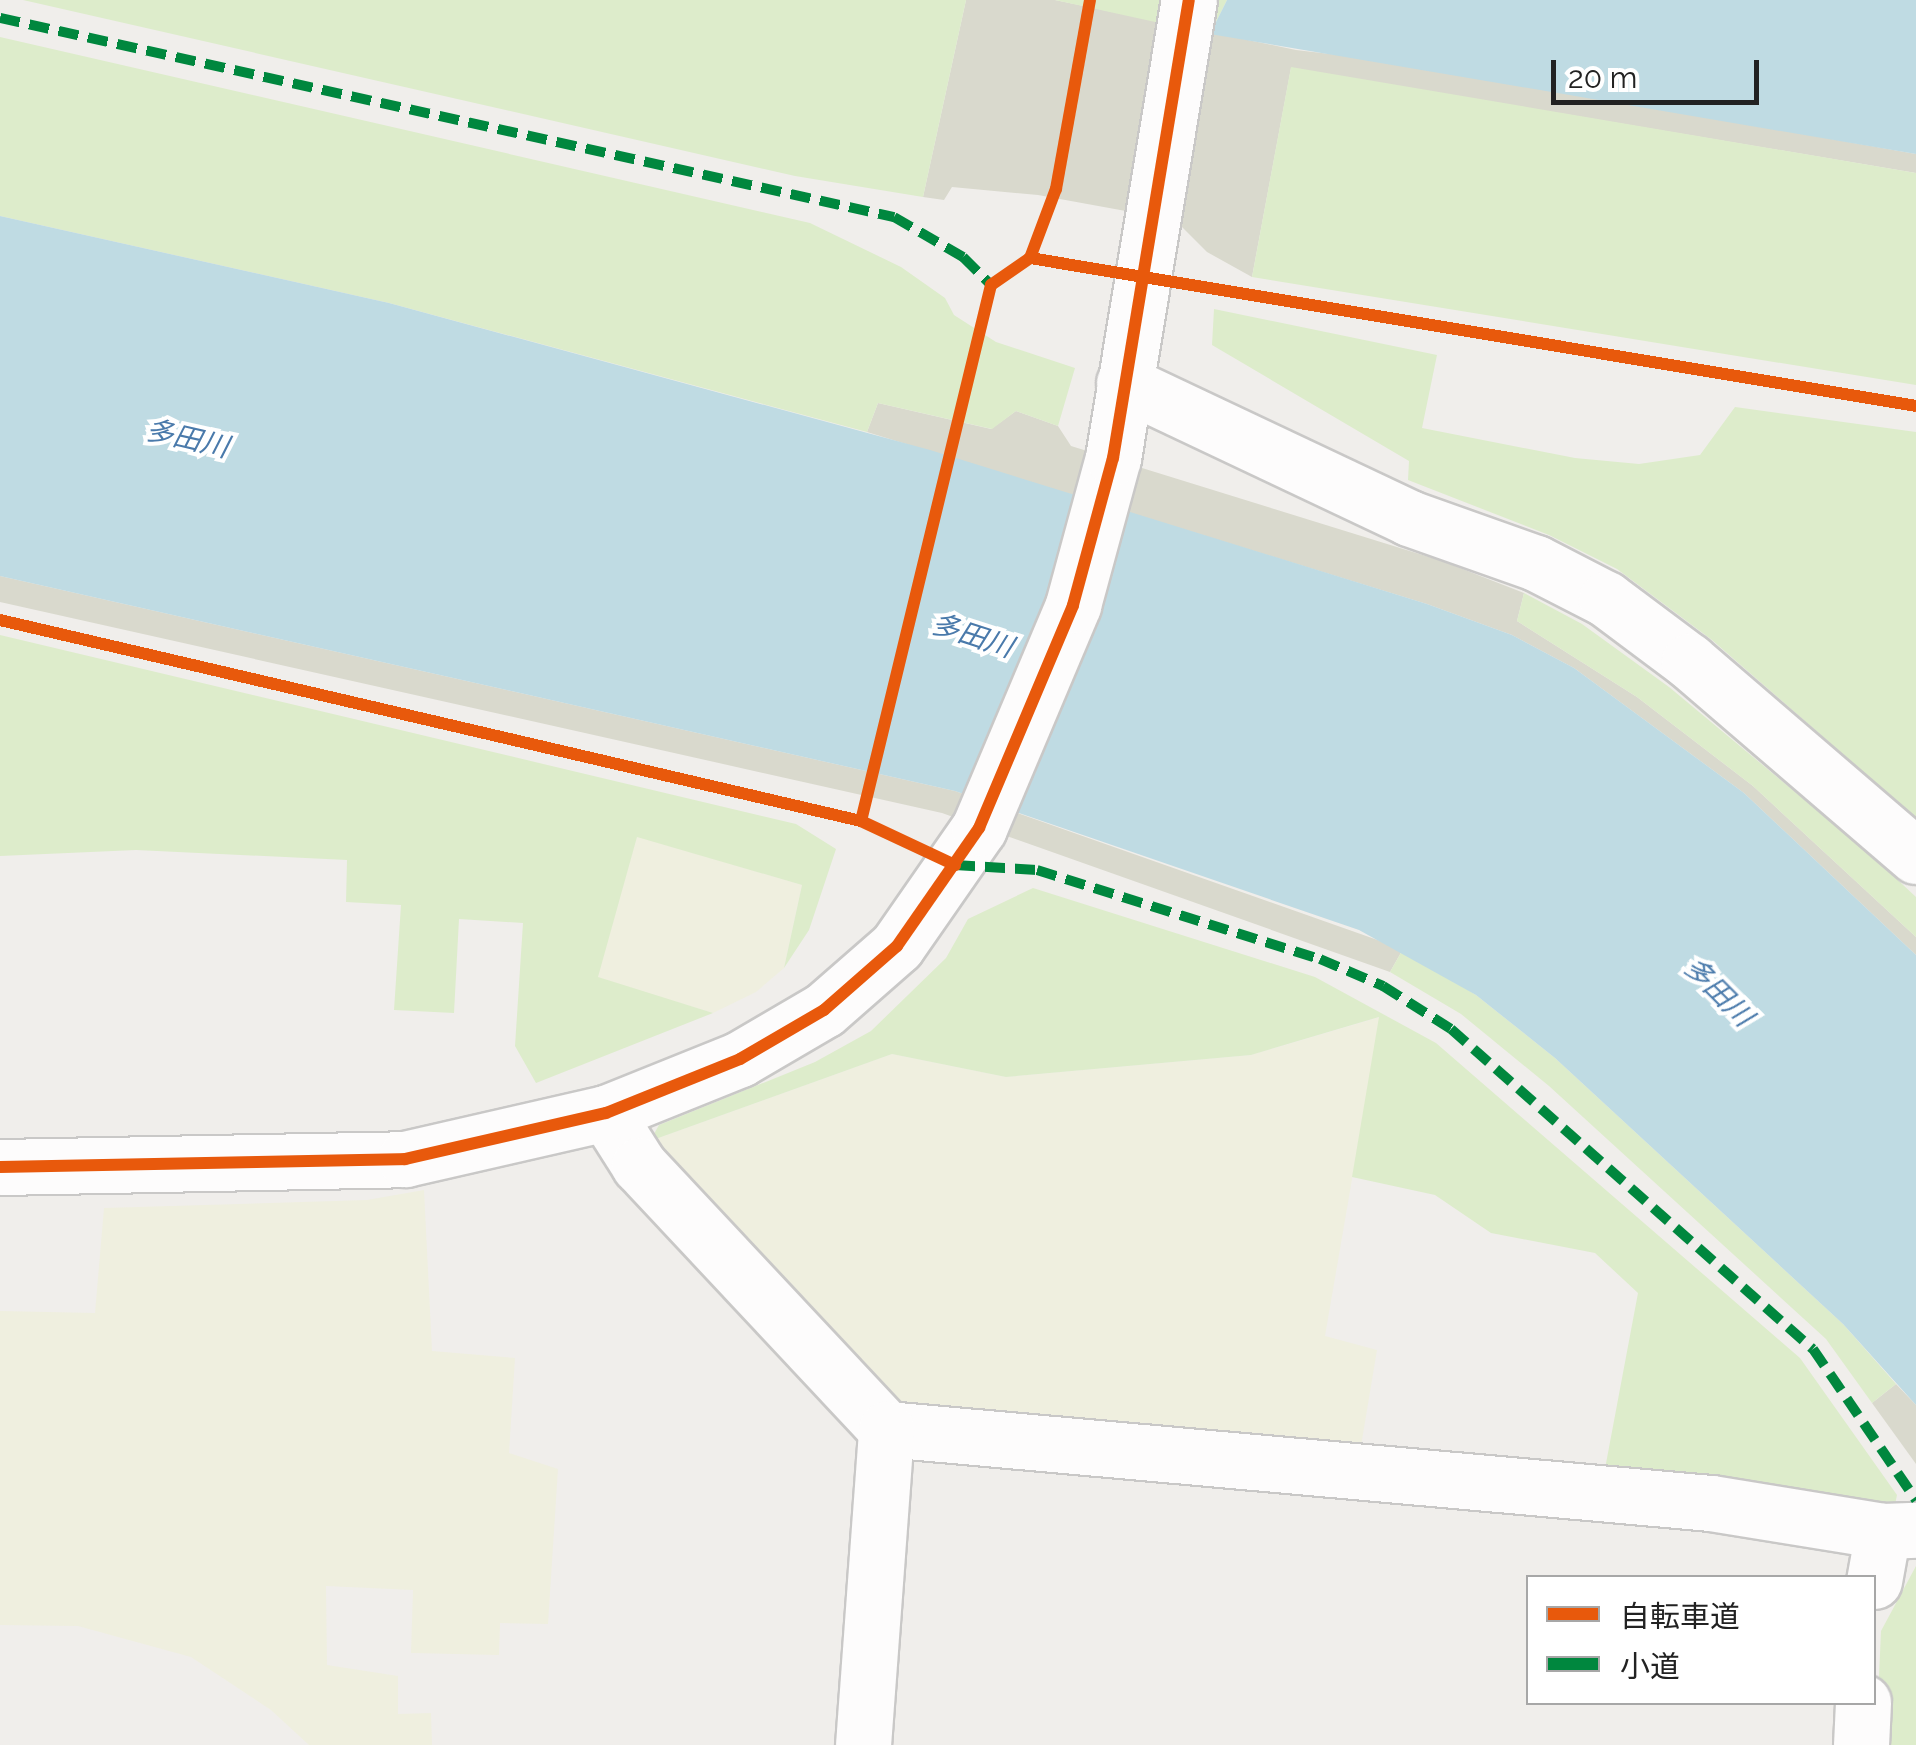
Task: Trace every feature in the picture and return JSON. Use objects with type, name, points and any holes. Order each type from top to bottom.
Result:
[{"type":"street","points":[[0,1167],[406,1159],[606,1112],[740,1059],[824,1010],[898,946],[980,828],[1073,605],[1113,458],[1149,210],[1188,0]]},
{"type":"street","points":[[1124,383],[1409,518],[1536,563],[1606,599],[1690,661],[1916,856]]},
{"type":"street","points":[[606,1112],[639,1165],[886,1429],[1711,1503],[1891,1548]]},
{"type":"street","points":[[863,1745],[886,1429]]},
{"type":"street","points":[[1861,1745],[1862,1705]]},
{"type":"shaded area","points":[[966,0],[1055,0],[1296,50],[1399,62],[1916,154],[1916,173],[1291,68],[1252,277],[1207,252],[1175,220],[1038,195],[952,187],[944,200],[923,197]]},
{"type":"shaded area","points":[[878,403],[991,429],[1016,411],[1058,426],[1071,446],[1442,561],[1524,593],[1517,621],[1637,697],[1753,786],[1916,937],[1916,955],[1744,793],[1574,668],[1512,635],[1427,604],[867,432]]},
{"type":"shaded area","points":[[0,576],[955,791],[1403,949],[1390,972],[942,813],[0,602]]},
{"type":"shaded area","points":[[1896,1384],[1916,1405],[1916,1464],[1872,1403]]},
{"type":"green space","points":[[23,0],[966,0],[923,197],[795,176]]},
{"type":"green space","points":[[1055,0],[1227,0],[1210,34]]},
{"type":"green space","points":[[0,37],[810,223],[901,267],[945,298],[954,315],[996,342],[1075,368],[1058,426],[1016,411],[992,429],[878,403],[867,432],[389,303],[0,216]]},
{"type":"green space","points":[[1291,67],[1916,173],[1916,385],[1252,277]]},
{"type":"green space","points":[[1214,309],[1437,355],[1422,428],[1575,458],[1639,464],[1700,455],[1735,407],[1916,432],[1916,818],[1712,640],[1617,569],[1549,535],[1408,480],[1409,461],[1212,345]]},
{"type":"green space","points":[[1524,593],[1582,624],[1669,687],[1872,856],[1916,897],[1916,937],[1753,786],[1637,697],[1517,621]]},
{"type":"green space","points":[[0,635],[796,824],[836,849],[809,930],[784,968],[802,885],[637,837],[598,977],[713,1013],[536,1083],[515,1046],[523,923],[459,919],[454,1013],[394,1010],[401,905],[346,902],[347,860],[136,850],[0,856]]},
{"type":"green space","points":[[637,836],[802,885],[784,968],[756,992],[713,1013],[597,978]]},
{"type":"green space","points":[[1033,888],[1315,977],[1436,1043],[1800,1358],[1897,1495],[1895,1505],[1604,1474],[1638,1293],[1595,1253],[1491,1233],[1435,1195],[1352,1177],[1379,1017],[1251,1055],[1006,1077],[892,1054],[650,1141],[659,1125],[815,1062],[871,1031],[946,958],[968,919]]},
{"type":"green space","points":[[1403,949],[1476,995],[1555,1058],[1843,1324],[1896,1384],[1872,1403],[1826,1339],[1549,1086],[1461,1014],[1390,972]]},
{"type":"green space","points":[[1380,1017],[1325,1336],[1377,1350],[1360,1452],[891,1403],[650,1141],[892,1054],[1006,1077],[1251,1055]]},
{"type":"green space","points":[[424,1190],[432,1351],[515,1358],[509,1453],[558,1469],[548,1624],[500,1623],[499,1655],[411,1653],[413,1590],[326,1586],[327,1665],[398,1676],[398,1714],[431,1713],[432,1745],[309,1745],[271,1710],[191,1657],[78,1626],[0,1625],[0,1311],[95,1313],[104,1208],[367,1200]]},
{"type":"green space","points":[[1916,1566],[1916,1745],[1876,1745],[1881,1631]]},
{"type":"water","points":[[1227,0],[1916,0],[1916,154],[1210,34]]},
{"type":"water","name":"多田川","points":[[0,216],[389,303],[930,450],[1427,604],[1512,635],[1574,668],[1744,793],[1916,955],[1916,1405],[1843,1324],[1555,1058],[1476,995],[1359,930],[955,791],[0,576]]},
{"type":"marked path","points":[[0,18],[894,217],[963,257],[991,285]]},
{"type":"marked path","points":[[955,865],[1037,870],[1320,959],[1383,986],[1451,1029],[1813,1349],[1916,1500]]},
{"type":"cycle path","points":[[861,821],[991,285],[1030,258],[1056,189],[1090,0]]},
{"type":"cycle path","points":[[0,1167],[405,1159],[606,1113],[740,1059],[824,1010],[897,946],[979,828],[1073,605],[1113,458],[1189,0]]},
{"type":"cycle path","points":[[1030,258],[1916,406]]},
{"type":"cycle path","points":[[0,620],[861,821],[955,865]]}]
